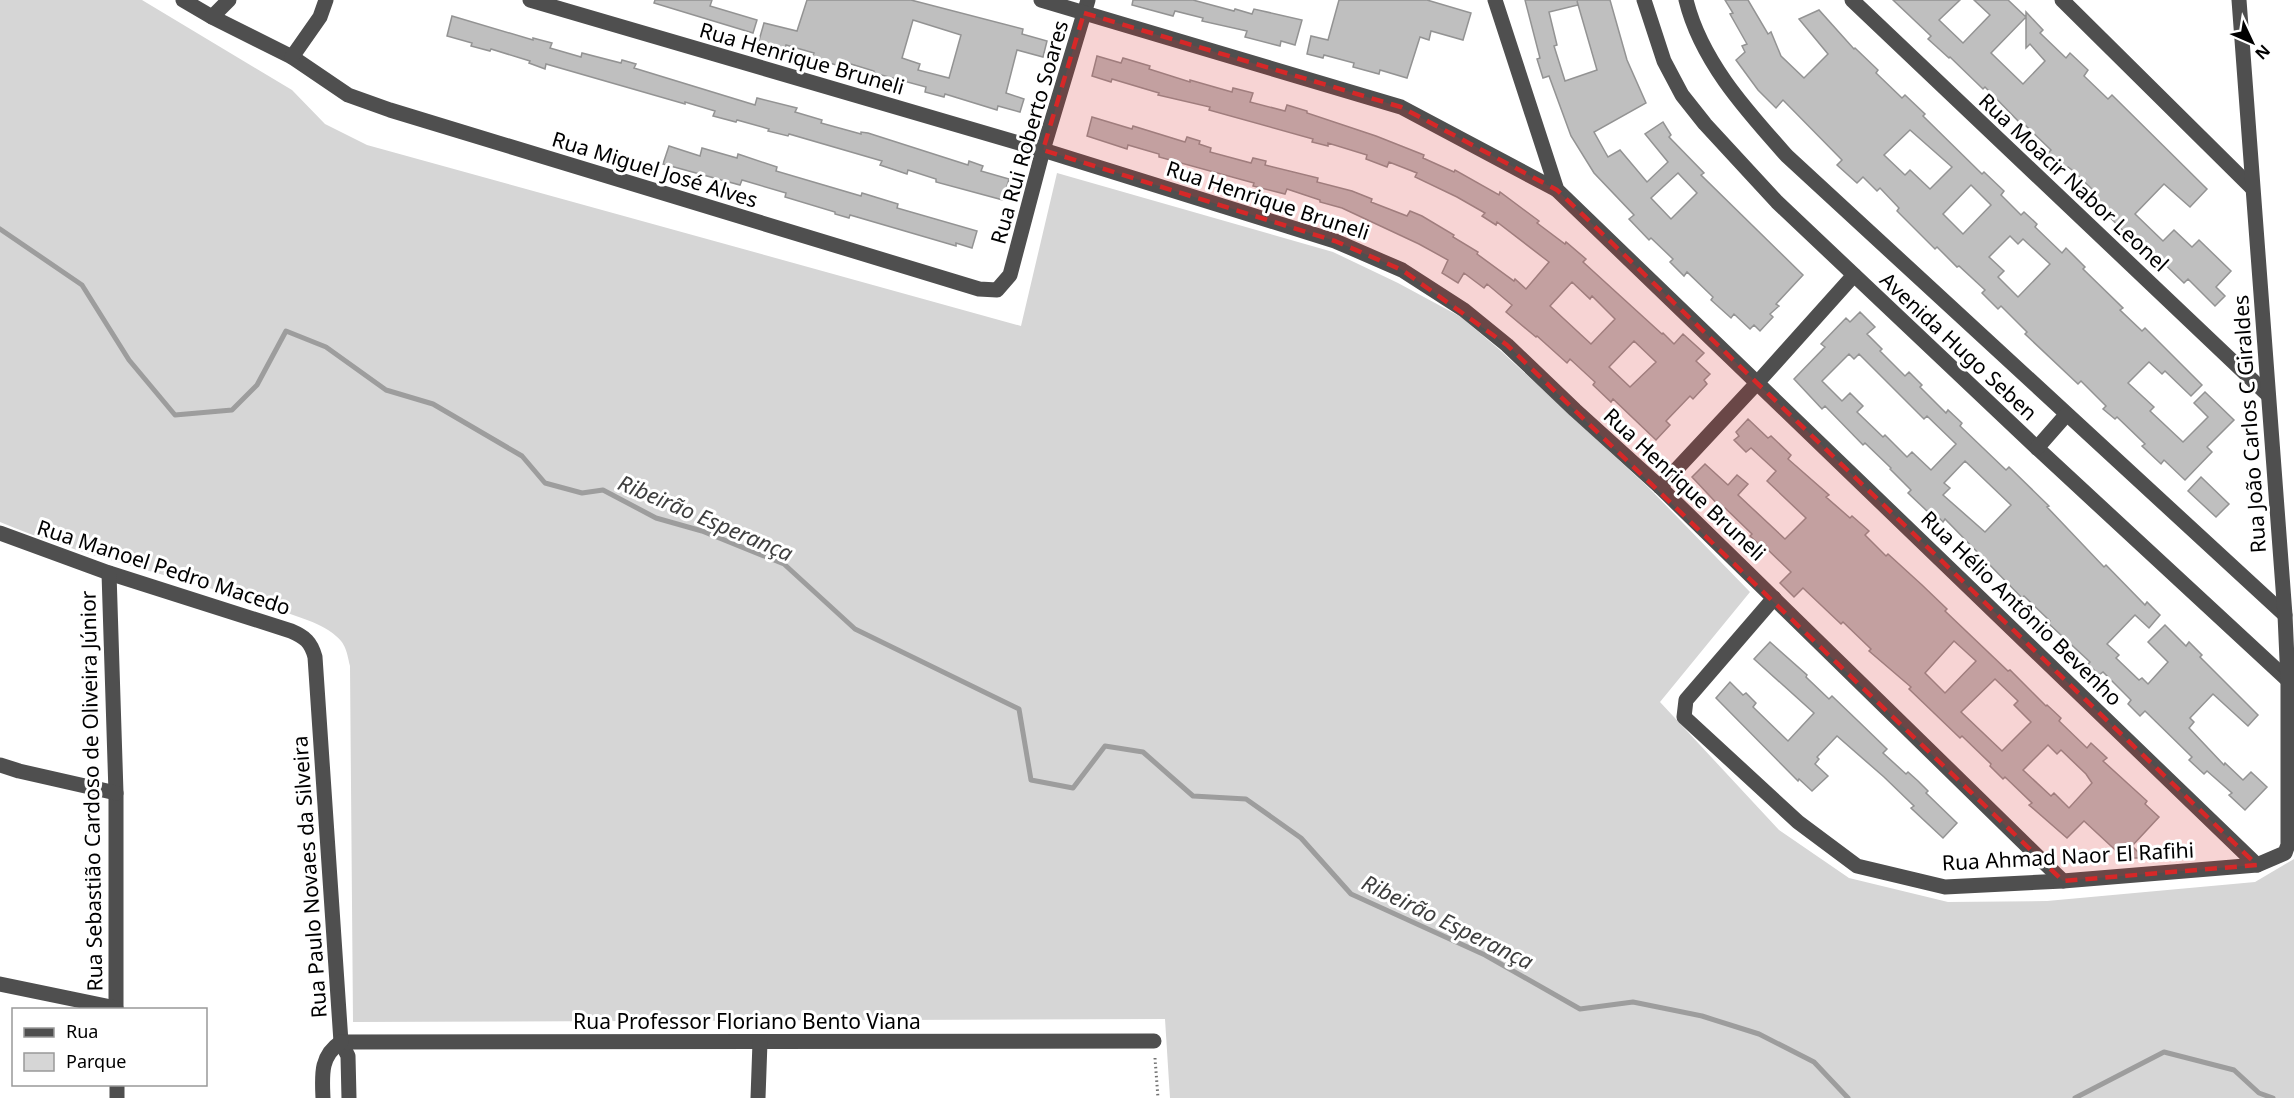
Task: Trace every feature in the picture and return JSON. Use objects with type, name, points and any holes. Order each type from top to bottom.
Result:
[{"type":"street","points":[[183,0],[292,57],[320,17],[326,0]]},
{"type":"street","points":[[212,17],[229,0]]},
{"type":"street","name":"Rua Henrique Bruneli","points":[[530,0],[1042,150],[1335,241],[1402,270],[1464,310],[1507,345],[1660,487],[2063,881]]},
{"type":"street","points":[[1041,0],[1086,6],[1401,107],[1557,190]]},
{"type":"street","points":[[1495,0],[1557,190]]},
{"type":"street","name":"Avenida Hugo Seben","points":[[1644,0],[1664,62],[1682,95],[1705,124],[1777,202],[2291,684]]},
{"type":"street","name":"Avenida Hugo Seben","points":[[1686,0],[1697,34],[1738,100],[1787,156],[2285,615]]},
{"type":"street","name":"Rua Moacir Nabor Leonel","points":[[1852,0],[2267,394]]},
{"type":"street","points":[[2062,0],[2252,188]]},
{"type":"street","name":"Rua João Carlos C Giraldes","points":[[2239,0],[2267,394],[2291,684],[2288,845]]},
{"type":"street","name":"Rua Rui Roberto Soares","points":[[1010,275],[1042,150],[1086,6]]},
{"type":"street","name":"Rua Miguel José Alves","points":[[292,57],[348,95],[447,128],[980,289],[997,290],[1010,275]]},
{"type":"street","name":"Rua Hélio Antônio Bevenho","points":[[1557,190],[2257,865]]},
{"type":"street","points":[[1660,487],[1854,275]]},
{"type":"street","points":[[2037,448],[2066,415]]},
{"type":"street","name":"Rua Manoel Pedro Macedo","points":[[0,533],[109,573],[291,631],[303,636],[312,645]]},
{"type":"street","name":"Rua Sebastião Cardoso de Oliveira Júnior","points":[[109,573],[116,793],[116,1008]]},
{"type":"street","name":"Rua Ahmad Naor El Rafihi","points":[[1774,598],[1686,700],[1684,717],[1798,822],[1857,866],[1945,887],[2063,881],[2257,865],[2285,853],[2288,845]]},
{"type":"street","name":"Rua Paulo Novaes da Silveira","points":[[312,645],[315,657],[341,1042],[332,1048],[322,1067],[322,1098]]},
{"type":"street","points":[[0,765],[116,793]]},
{"type":"street","points":[[0,984],[111,1008]]},
{"type":"street","name":"Rua Professor Floriano Bento Viana","points":[[341,1042],[1154,1041]]},
{"type":"street","points":[[341,1042],[348,1056],[349,1098]]},
{"type":"street","points":[[759,1098],[760,1042]]},
{"type":"path","points":[[1154,1041],[1158,1098]]},
{"type":"highlighted area","points":[[1084,13],[1401,107],[1557,190],[2257,865],[2063,881],[1507,345],[1402,270],[1335,241],[1043,150]]},
{"type":"green space","points":[[0,0],[142,0],[292,90],[325,124],[367,145],[1021,326],[1057,173],[1333,252],[1398,283],[1461,317],[1501,351],[1649,488],[1750,592],[1660,702],[1779,830],[1849,878],[1948,902],[2047,901],[2255,882],[2294,859],[2294,1098],[1170,1098],[1165,1019],[353,1022],[350,666],[343,643],[325,628],[298,617],[230,594],[64,546],[0,522]]},
{"type":"building","points":[[655,0],[712,0],[710,6],[757,20],[753,33],[654,3]]},
{"type":"building","points":[[807,0],[911,0],[1023,29],[1022,34],[1047,41],[1043,57],[1017,50],[1006,93],[1024,99],[1020,112],[998,106],[997,110],[945,94],[944,97],[925,92],[926,87],[874,73],[874,71],[841,61],[840,66],[812,58],[814,53],[786,45],[782,59],[756,51],[764,23],[797,31]],"holes":[[[913,20],[961,35],[949,78],[918,70],[920,64],[902,58]]]},
{"type":"building","points":[[1133,0],[1193,0],[1234,11],[1235,9],[1252,14],[1254,9],[1302,20],[1295,45],[1281,41],[1280,46],[1245,37],[1247,31],[1202,21],[1203,18],[1175,11],[1173,16],[1132,5]]},
{"type":"building","points":[[1339,0],[1427,0],[1471,13],[1463,40],[1431,31],[1429,40],[1420,37],[1407,78],[1380,70],[1379,74],[1353,67],[1354,63],[1324,55],[1323,58],[1307,54],[1311,36],[1328,40]]},
{"type":"building","points":[[1525,0],[1610,0],[1627,60],[1646,103],[1594,132],[1608,157],[1620,150],[1647,182],[1668,162],[1645,134],[1663,122],[1671,135],[1669,137],[1704,173],[1701,175],[1803,275],[1776,304],[1779,306],[1770,314],[1773,317],[1760,331],[1754,325],[1750,329],[1734,314],[1731,318],[1711,300],[1713,297],[1687,272],[1684,276],[1670,262],[1673,259],[1651,238],[1649,240],[1629,219],[1634,215],[1594,173],[1571,136],[1549,76],[1543,78],[1537,59],[1540,58]],"holes":[[[1577,1],[1597,70],[1565,81],[1554,46],[1557,45],[1549,12],[1578,5]],[[1678,173],[1697,193],[1671,219],[1651,198]]]},
{"type":"building","points":[[1725,0],[1748,0],[1768,34],[1771,32],[1781,56],[1804,78],[1828,54],[1799,19],[1819,10],[1854,49],[1878,70],[1876,73],[1902,98],[1905,95],[1982,174],[1984,172],[2004,191],[2001,195],[2021,215],[2024,212],[2037,224],[2035,227],[2062,253],[2066,248],[2085,267],[2083,269],[2123,308],[2120,310],[2142,331],[2145,328],[2202,385],[2191,396],[2165,371],[2162,374],[2149,362],[2128,383],[2154,407],[2150,411],[2183,442],[2208,417],[2194,403],[2205,392],[2234,420],[2207,447],[2212,452],[2185,480],[2164,460],[2161,464],[2142,446],[2145,444],[2117,417],[2115,419],[2103,409],[2106,406],[2081,381],[2078,384],[2025,334],[2027,332],[2001,306],[1998,309],[1982,293],[1985,290],[1937,247],[1935,249],[1897,211],[1899,208],[1880,188],[1877,191],[1863,177],[1857,183],[1837,165],[1842,160],[1783,100],[1776,108],[1758,90],[1736,60],[1745,52],[1742,46],[1747,44],[1730,14],[1733,13]],"holes":[[[1910,130],[1952,167],[1930,189],[1910,170],[1905,175],[1884,155]],[[1971,185],[1991,205],[1963,234],[1943,214]],[[2010,236],[2018,244],[2023,239],[2050,264],[2018,297],[1998,277],[2004,271],[1989,257]]]},
{"type":"building","points":[[1893,0],[1960,0],[1939,20],[1963,43],[1990,15],[1974,0],[2008,0],[2026,17],[2026,12],[2043,30],[2040,33],[2066,58],[2070,53],[2088,70],[2084,76],[2108,99],[2112,95],[2207,189],[2190,207],[2164,184],[2135,214],[2163,241],[2174,230],[2192,247],[2199,240],[2231,271],[2216,287],[2225,296],[2215,306],[2188,279],[2184,283],[2149,249],[2145,253],[2088,195],[2093,190],[2068,167],[2065,170],[2048,153],[2051,150],[2025,125],[2023,126],[1985,87],[1983,89],[1928,39],[1931,36]],"holes":[[[2026,17],[2026,48],[2030,44],[2045,61],[2023,84],[1991,53]]]},
{"type":"building","points":[[452,16],[533,40],[533,38],[552,43],[550,48],[581,57],[582,53],[621,63],[622,60],[636,64],[634,68],[755,105],[757,98],[797,108],[795,112],[822,120],[821,123],[861,134],[861,132],[868,133],[968,165],[969,161],[983,166],[981,171],[1009,179],[1003,200],[936,182],[936,179],[908,170],[907,174],[880,165],[882,161],[789,134],[788,136],[737,120],[736,122],[713,116],[715,111],[685,102],[685,104],[546,64],[545,69],[529,63],[530,61],[491,49],[490,51],[471,46],[472,43],[447,36]]},
{"type":"building","points":[[1097,56],[1121,63],[1123,58],[1190,82],[1190,80],[1232,92],[1233,88],[1253,93],[1250,102],[1285,111],[1287,105],[1307,111],[1307,113],[1424,155],[1423,158],[1454,172],[1455,170],[1499,195],[1500,192],[1586,259],[1583,262],[1674,344],[1683,334],[1704,353],[1696,361],[1710,374],[1704,380],[1707,384],[1693,399],[1690,396],[1666,421],[1670,425],[1656,440],[1613,399],[1611,402],[1593,385],[1595,382],[1570,359],[1567,363],[1506,312],[1512,305],[1487,284],[1484,288],[1464,273],[1458,283],[1442,273],[1448,260],[1419,244],[1342,208],[1287,189],[1285,194],[1253,186],[1254,183],[1159,157],[1159,154],[1128,145],[1127,149],[1087,136],[1092,117],[1132,129],[1133,126],[1185,142],[1187,137],[1211,148],[1210,152],[1251,163],[1253,158],[1266,161],[1265,165],[1318,178],[1317,182],[1352,191],[1372,199],[1371,202],[1407,216],[1410,211],[1422,216],[1454,235],[1453,237],[1478,252],[1477,254],[1526,289],[1549,262],[1497,222],[1496,225],[1482,216],[1485,213],[1415,177],[1417,173],[1389,162],[1387,167],[1366,159],[1367,155],[1328,143],[1328,146],[1312,142],[1313,139],[1209,110],[1210,107],[1158,95],[1159,93],[1112,79],[1111,82],[1092,76]],"holes":[[[1572,282],[1590,299],[1592,296],[1615,319],[1591,344],[1550,306]],[[1634,341],[1656,362],[1630,387],[1609,367]]]},
{"type":"building","points":[[669,146],[700,156],[702,148],[737,158],[738,154],[777,167],[776,171],[861,196],[862,193],[898,204],[897,208],[977,231],[972,248],[956,243],[956,246],[850,215],[849,218],[835,214],[835,212],[785,197],[786,193],[742,180],[740,185],[663,164]]},
{"type":"building","points":[[1860,312],[1875,327],[1867,334],[1882,349],[1880,351],[1905,376],[1909,372],[1922,385],[1920,387],[1946,413],[1948,410],[1962,423],[1960,426],[2006,470],[2009,467],[2049,506],[2047,507],[2104,567],[2106,565],[2145,605],[2147,602],[2160,615],[2149,628],[2135,615],[2107,644],[2119,655],[2116,658],[2139,680],[2142,678],[2148,684],[2168,662],[2148,642],[2165,625],[2186,646],[2189,642],[2202,655],[2200,657],[2258,715],[2248,726],[2213,694],[2190,718],[2194,722],[2189,728],[2224,765],[2225,763],[2243,780],[2251,772],[2267,787],[2245,810],[2229,795],[2232,793],[2207,771],[2204,774],[2189,760],[2192,757],[2145,711],[2140,716],[2128,704],[2131,700],[2103,672],[2099,675],[2088,664],[2090,662],[2048,623],[2050,621],[2024,596],[2022,598],[1945,519],[1943,522],[1930,509],[1927,511],[1908,493],[1911,490],[1891,468],[1865,443],[1863,445],[1825,406],[1822,409],[1794,379],[1825,347],[1821,344],[1846,318],[1850,322]],"holes":[[[1849,354],[1854,359],[1859,354],[1924,419],[1927,416],[1956,444],[1931,470],[1912,452],[1907,457],[1885,435],[1883,437],[1857,412],[1863,406],[1850,393],[1842,401],[1822,381]],[[1965,461],[2011,505],[1985,532],[1943,495],[1950,488],[1944,483]]]},
{"type":"building","points":[[1748,419],[1768,438],[1771,436],[1791,455],[1788,459],[1829,495],[1826,497],[1869,531],[1865,535],[1886,556],[1888,554],[1922,585],[1947,609],[1945,611],[2061,718],[2059,721],[2087,748],[2091,743],[2107,758],[2103,761],[2147,801],[2145,804],[2159,817],[2132,846],[2144,858],[2124,858],[2084,821],[2067,838],[2029,805],[2032,803],[2005,777],[2003,779],[1962,736],[1960,738],[1909,689],[1911,687],[1869,651],[1871,649],[1843,622],[1841,624],[1803,588],[1794,597],[1780,583],[1791,572],[1750,536],[1752,534],[1725,508],[1723,510],[1692,477],[1705,464],[1728,485],[1737,475],[1748,484],[1738,495],[1785,539],[1806,518],[1767,481],[1776,471],[1751,448],[1746,452],[1734,440],[1739,436],[1736,432]],"holes":[[[1954,641],[1976,661],[1945,693],[1925,673]],[[1995,679],[2018,701],[2014,705],[2031,722],[2002,751],[1961,712]],[[2048,745],[2057,754],[2061,750],[2092,783],[2069,808],[2054,793],[2051,796],[2023,770]]]},
{"type":"building","points":[[2201,477],[2229,504],[2216,517],[2188,491]]},
{"type":"building","points":[[1770,642],[1807,675],[1806,677],[1829,699],[1832,696],[1887,749],[1883,753],[1906,774],[1908,772],[1918,781],[1928,791],[1926,793],[1957,823],[1943,838],[1911,808],[1914,806],[1884,777],[1837,736],[1817,757],[1819,759],[1815,764],[1828,776],[1812,791],[1799,779],[1798,781],[1716,698],[1730,682],[1743,695],[1746,693],[1756,703],[1753,707],[1788,741],[1814,713],[1754,659]]},
{"type":"waterway","name":"Ribeirão Esperança","points":[[0,229],[82,285],[129,360],[175,415],[232,410],[257,385],[286,331],[326,347],[386,390],[433,404],[522,456],[545,483],[582,493],[603,490],[656,518],[702,531],[784,564],[855,629],[1019,709],[1031,780],[1073,788],[1105,746],[1143,752],[1193,796],[1246,799],[1301,838],[1351,894],[1485,955],[1580,1009],[1633,1002],[1702,1016],[1759,1034],[1814,1062],[1848,1098]]},
{"type":"waterway","name":"Ribeirão Esperança","points":[[2075,1098],[2164,1052],[2234,1070],[2259,1093],[2273,1098]]}]
